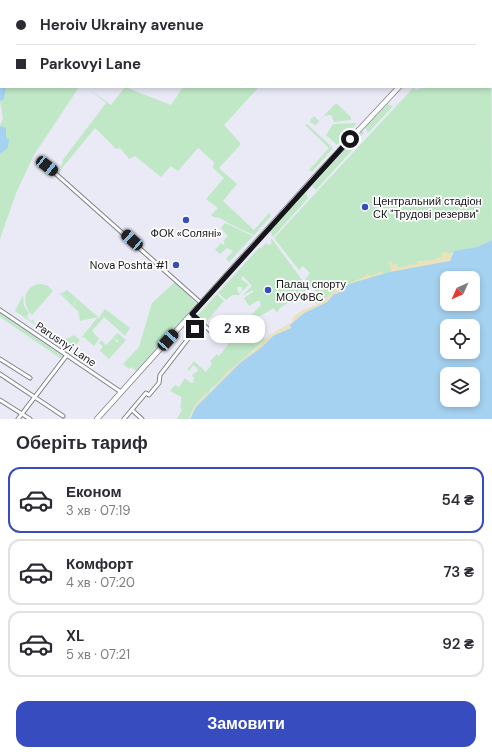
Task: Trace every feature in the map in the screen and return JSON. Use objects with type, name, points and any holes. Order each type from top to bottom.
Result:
[{"type":"highway","points":[[97,419],[398,88]]},
{"type":"street","points":[[47,166],[201,303]]},
{"type":"street","name":"Parusnyi Lane","points":[[0,310],[121,392]]},
{"type":"street","points":[[192,314],[218,338]]},
{"type":"street","points":[[124,419],[146,393],[149,394],[159,383],[160,375],[201,322]]},
{"type":"street","points":[[18,419],[67,355]]},
{"type":"street","points":[[0,359],[30,378]]},
{"type":"street","points":[[0,374],[63,416]]},
{"type":"street","points":[[0,400],[30,419]]},
{"type":"street","points":[[132,410],[142,419]]},
{"type":"green space","points":[[6,88],[78,88],[34,155],[16,193],[0,239],[0,154],[6,138],[6,130],[0,126],[3,118],[0,101],[4,98]]},
{"type":"green space","points":[[87,88],[111,105],[124,88],[128,88],[171,105],[182,88],[258,88],[224,125],[241,144],[219,168],[237,184],[223,201],[254,230],[269,213],[271,216],[254,235],[221,218],[211,215],[218,208],[206,199],[224,178],[213,168],[214,162],[198,148],[178,171],[171,166],[161,177],[135,156],[129,159],[120,148],[116,149],[95,128],[58,173],[63,162],[62,161],[106,103]]},
{"type":"green space","points":[[413,88],[417,90],[420,88],[491,88],[492,240],[477,247],[452,252],[451,260],[323,299],[316,304],[315,301],[319,297],[313,287],[310,286],[305,280],[310,273],[303,266],[299,270],[274,238]]},
{"type":"green space","points":[[336,103],[351,117],[351,120],[334,122],[331,115],[324,116],[316,125],[311,123],[310,120],[314,116],[319,121]]},
{"type":"green space","points":[[389,103],[389,105],[393,106],[368,133],[365,128]]},
{"type":"green space","points":[[357,123],[337,145],[326,135],[333,124]]},
{"type":"green space","points":[[307,124],[333,148],[312,172],[309,170],[329,148],[305,125]]},
{"type":"green space","points":[[362,131],[364,133],[352,146],[354,148],[316,190],[312,186]]},
{"type":"green space","points":[[311,187],[306,194],[308,198],[273,237],[270,231]]},
{"type":"green space","points":[[225,223],[253,236],[229,262],[226,259],[233,251],[227,248],[220,254],[215,250],[221,243],[223,245],[225,243],[223,241],[228,236],[221,228]]},
{"type":"green space","points":[[272,239],[305,284],[308,292],[306,291],[292,303],[289,302],[279,309],[277,313],[274,308],[258,317],[252,326],[265,339],[200,400],[189,419],[177,419],[182,410],[181,397],[170,391],[175,385],[179,387],[185,378],[193,383],[194,378],[192,375],[198,371],[197,368],[193,365],[189,371],[187,370],[194,361],[206,372],[212,364],[210,361],[217,354],[219,356],[228,345],[227,341],[244,322],[248,322],[248,318],[261,305],[259,300],[249,306],[244,298],[253,292],[253,290],[242,296],[252,286],[243,276],[241,279],[249,285],[242,291],[242,287],[237,287],[238,293],[242,292],[239,295],[232,295],[226,300],[218,293],[259,248],[266,243],[270,245],[272,242],[270,240]]},
{"type":"green space","points":[[175,282],[196,304],[136,371],[131,367],[129,369],[123,364],[139,347],[152,303]]},
{"type":"green space","points":[[42,284],[48,286],[53,291],[32,315],[26,305],[26,295],[31,287]]},
{"type":"green space","points":[[67,290],[98,317],[80,321],[78,311],[59,293],[72,302],[62,293]]},
{"type":"green space","points":[[217,294],[224,301],[206,322],[197,316]]},
{"type":"green space","points":[[23,295],[24,306],[29,313],[25,317],[29,315],[27,318],[31,321],[35,319],[33,322],[37,325],[39,322],[38,327],[15,311]]},
{"type":"green space","points":[[105,309],[130,328],[125,336],[121,333],[122,331],[121,332],[104,317],[92,331],[99,339],[94,346],[84,337],[81,338],[97,318],[99,317],[100,319],[100,316]]},
{"type":"green space","points":[[0,313],[64,357],[60,358],[0,317]]},
{"type":"green space","points":[[49,331],[61,339],[74,335],[80,340],[71,350],[47,333]]},
{"type":"green space","points":[[118,333],[126,340],[109,359],[100,351],[103,346],[99,343],[101,340],[106,345],[113,338],[118,343],[118,339],[116,340],[113,337]]},
{"type":"sand","points":[[444,252],[452,254],[450,261],[390,272],[391,268],[388,262],[391,261],[399,268],[407,266],[408,263],[409,265],[417,264],[418,261],[435,260],[439,257],[442,258],[441,254]]},
{"type":"sand","points":[[382,271],[383,274],[349,284],[337,294],[334,294],[327,302],[304,313],[290,325],[291,328],[273,336],[262,347],[240,363],[196,407],[189,419],[195,405],[205,394],[209,393],[227,372],[260,345],[268,336],[292,322],[293,317],[301,311],[320,303],[339,287],[362,278],[367,274],[371,276]]},
{"type":"water","points":[[0,88],[6,88],[4,99],[0,101]]},
{"type":"water","points":[[0,126],[6,128],[6,138],[9,139],[8,148],[0,154]]},
{"type":"water","points":[[492,240],[492,419],[190,419],[196,407],[240,363],[262,347],[273,336],[291,328],[290,325],[304,313],[327,302],[334,294],[337,294],[349,284],[390,272],[450,261],[454,251],[477,247]]},
{"type":"place","name":"Центральний стадіон СК \"Трудові резерви\"","points":[[365,207]]},
{"type":"place","name":"ФОК «Соляні»","points":[[186,220]]},
{"type":"place","name":"Nova Poshta #1","points":[[176,265]]},
{"type":"place","name":"Палац спорту МОУФВС","points":[[268,290]]},
{"type":"route","points":[[195,329],[201,322],[192,314],[350,139]]}]
